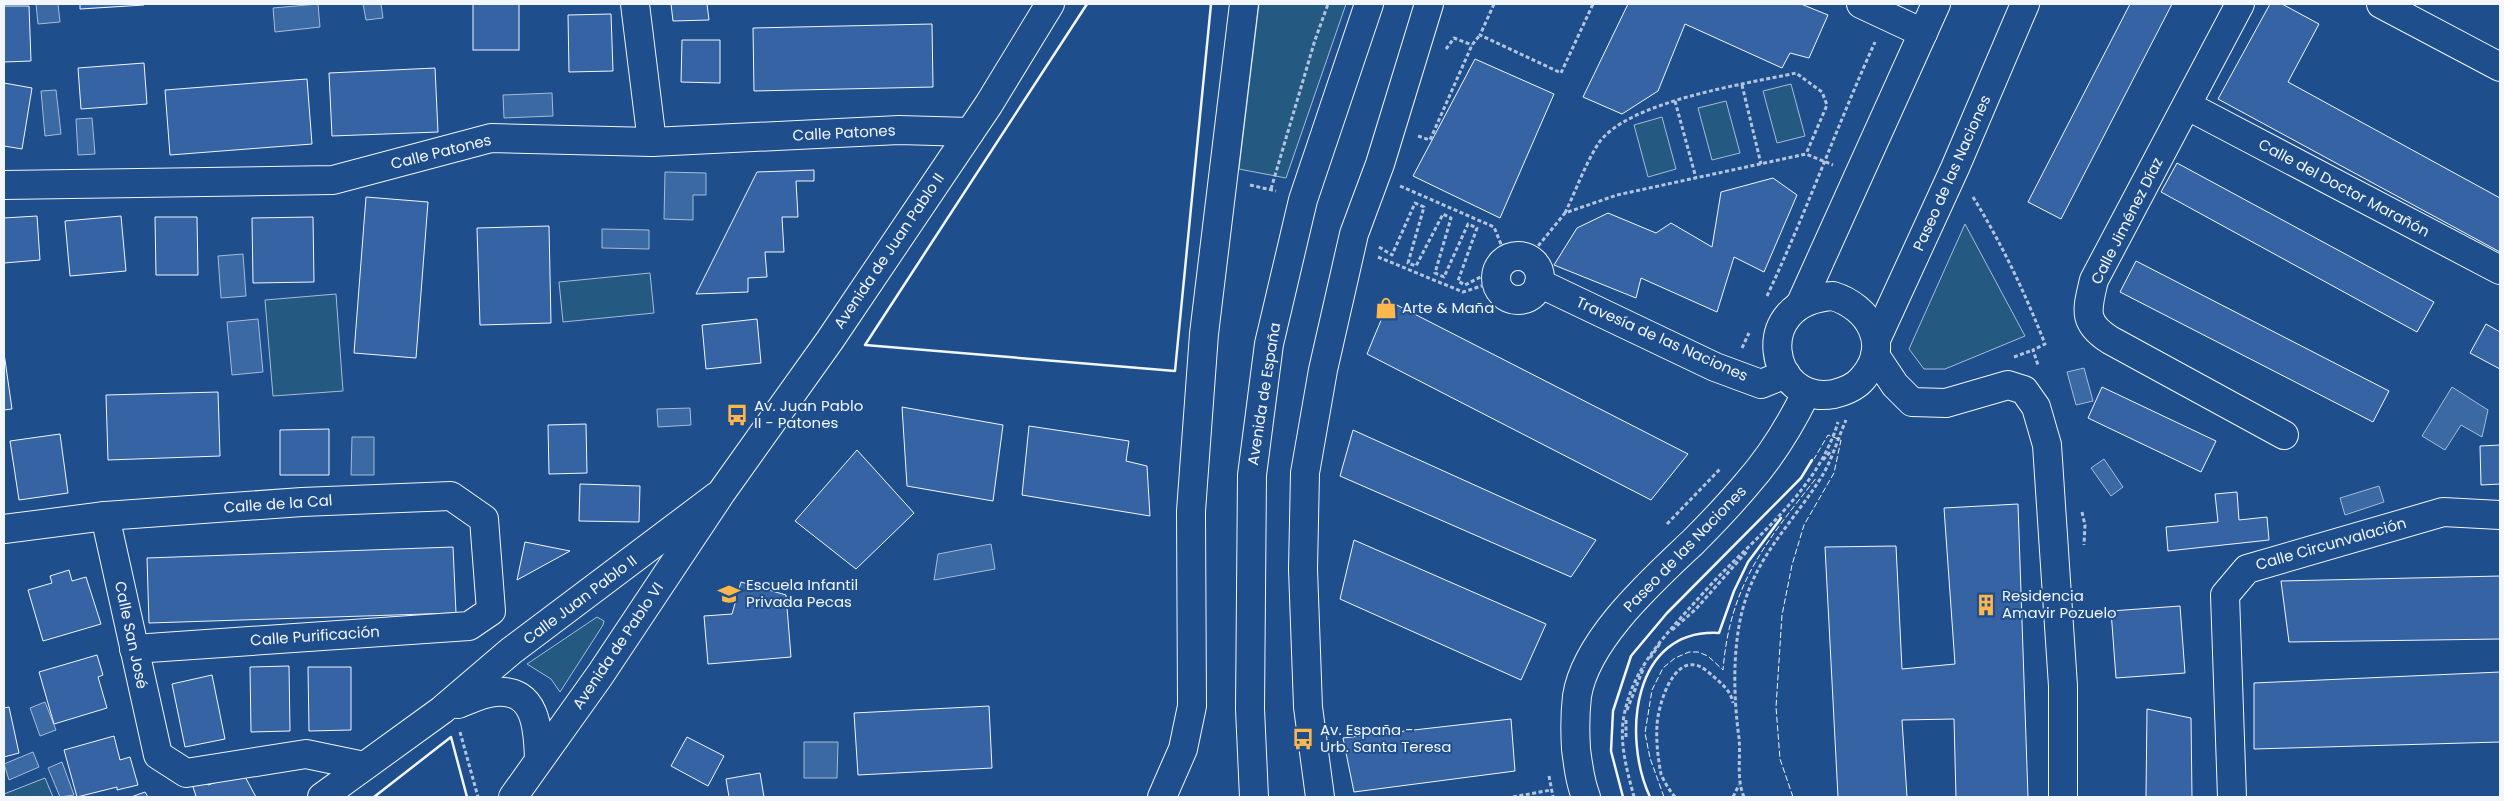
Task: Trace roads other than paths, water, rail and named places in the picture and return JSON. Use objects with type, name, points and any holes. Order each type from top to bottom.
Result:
[{"type":"street","points":[[635,4],[652,142]]},
{"type":"street","name":"Avenida de Juan Pablo II","points":[[721,493],[830,340],[989,104],[1050,4]]},
{"type":"street","points":[[1162,797],[1183,750],[1192,706],[1191,511],[1204,334],[1244,4]]},
{"type":"street","name":"Avenida de España","points":[[1254,797],[1250,708],[1252,475],[1269,344],[1303,200],[1369,4]]},
{"type":"street","points":[[1320,797],[1308,707],[1303,569],[1305,473],[1322,370],[1353,240],[1376,175],[1429,4]]},
{"type":"street","points":[[1861,4],[1923,33]]},
{"type":"street","points":[[1801,303],[1936,4]]},
{"type":"street","name":"Paseo de las Naciones","points":[[1586,797],[1578,763],[1575,732],[1577,694],[1591,659],[1610,629],[1644,588],[1696,539],[1748,484],[1778,443],[1806,393],[1828,395],[1844,392],[1858,384],[1869,372],[1875,348],[2025,4]]},
{"type":"street","name":"Calle Jiménez Díaz","points":[[2240,4],[2188,106],[2094,280],[2088,315],[2094,330],[2110,340],[2284,435]]},
{"type":"street","points":[[2381,4],[2500,67]]},
{"type":"street","name":"Calle del Doctor Marañón","points":[[2188,106],[2500,270]]},
{"type":"street","name":"Calle Patones","points":[[4,185],[333,180],[491,138],[652,142],[899,130],[970,132]]},
{"type":"street","points":[[1508,266],[1538,269],[1539,283],[1532,295],[1519,300],[1505,296],[1500,290],[1508,266]]},
{"type":"street","name":"Travesía de las Naciones","points":[[1539,283],[1715,367],[1761,384],[1786,374]]},
{"type":"street","points":[[1806,393],[1786,374],[1777,350],[1780,327],[1788,313],[1801,303],[1816,297],[1833,296],[1849,301],[1862,311],[1871,324],[1875,348],[1895,386],[1912,402],[1946,403],[2008,385],[2024,390],[2036,407],[2048,454],[2063,686],[2063,797]]},
{"type":"street","name":"Calle Juan Pablo II","points":[[322,797],[442,710],[511,651],[721,493]]},
{"type":"street","name":"Avenida de Pablo VI","points":[[513,797],[600,675],[721,493]]},
{"type":"street","name":"Calle de la Cal","points":[[4,530],[105,516],[302,502],[451,496],[484,519],[491,611]]},
{"type":"street","name":"Calle Circunvalación","points":[[2232,797],[2225,595],[2247,568],[2443,512],[2500,515]]},
{"type":"street","name":"Calle San José","points":[[105,516],[158,755],[186,773],[306,754],[364,766]]},
{"type":"street","name":"Calle Purificación","points":[[134,649],[469,626],[491,611]]},
{"type":"street","name":"Calle Juan Pablo II","points":[[442,710],[496,691],[511,694],[524,701],[534,714],[538,729],[539,760]]},
{"type":"place","name":"Arte & Maña","points":[[1386,308]]},
{"type":"place","name":"Av. Juan Pablo II - Patones","points":[[737,415]]},
{"type":"place","name":"Escuela Infantil Privada Pecas","points":[[729,594]]},
{"type":"place","name":"Residencia Amavir Pozuelo","points":[[1986,605]]},
{"type":"place","name":"Av. España - Urb. Santa Teresa","points":[[1303,739]]}]
